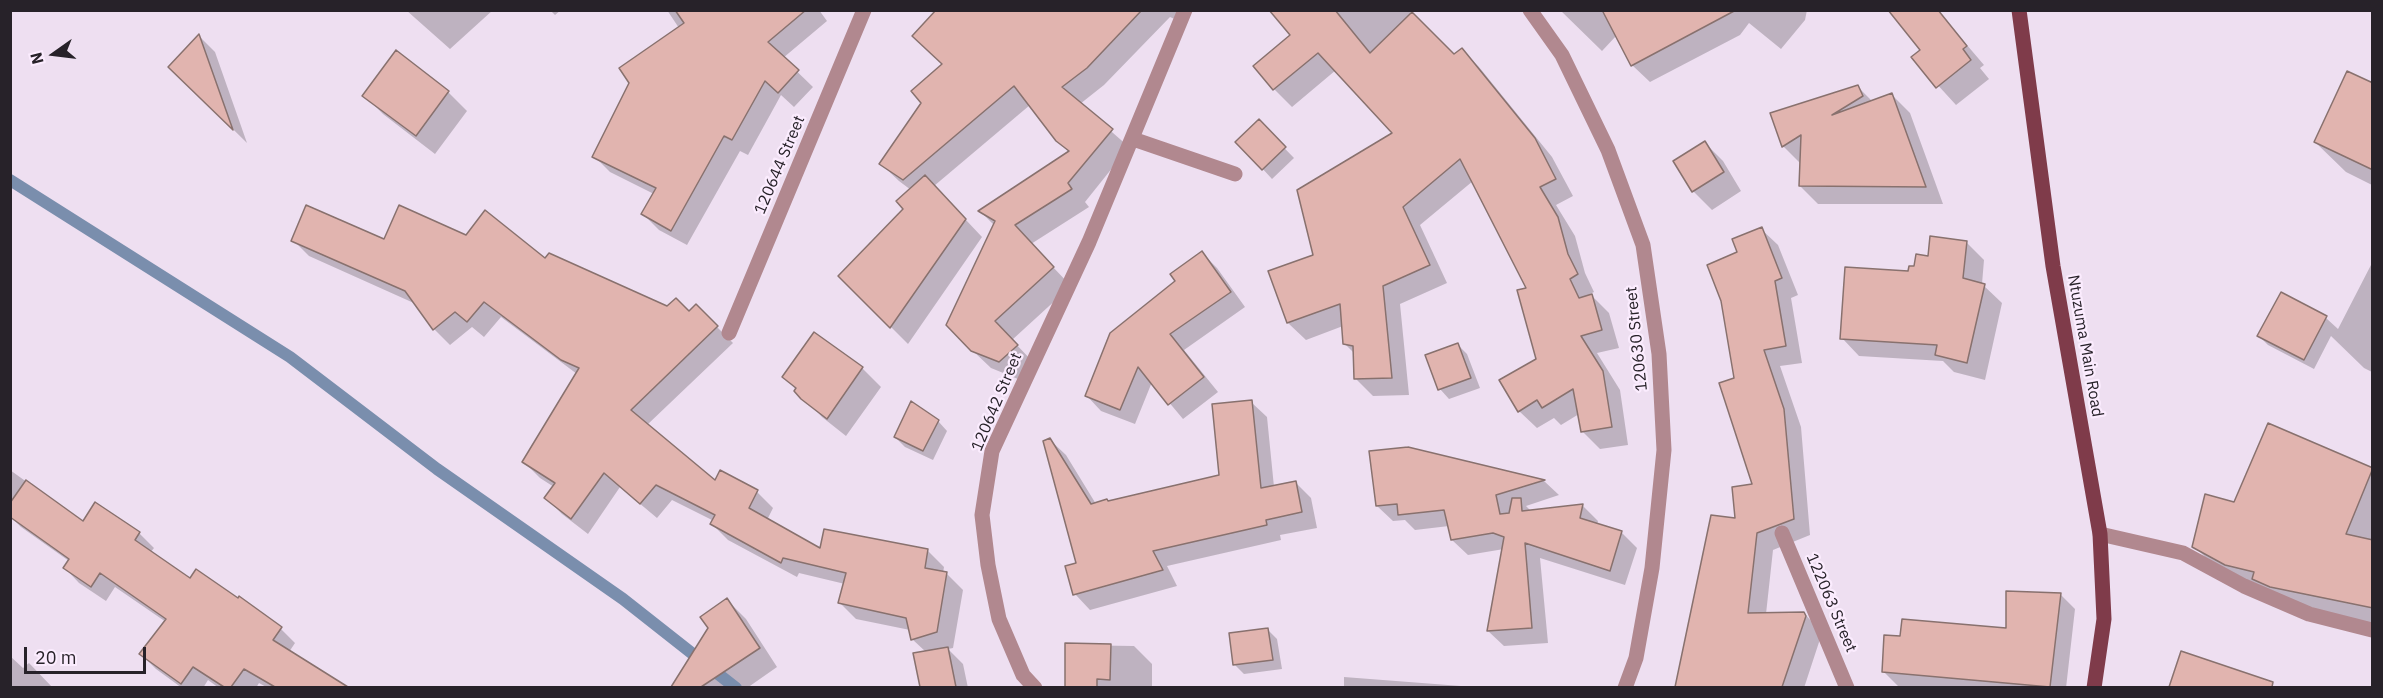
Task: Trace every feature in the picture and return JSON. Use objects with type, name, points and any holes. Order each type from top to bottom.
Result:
[{"type":"main road","name":"Ntuzuma Main Road","points":[[2019,10],[2053,266],[2100,534],[2104,619],[2094,687]]},
{"type":"street","name":"120644 Street","points":[[729,333],[864,10]]},
{"type":"street","name":"120642 Street","points":[[1035,687],[1023,675],[999,620],[988,565],[982,515],[992,452],[1089,242],[1185,10]]},
{"type":"street","name":"120630 Street","points":[[1530,10],[1562,55],[1612,161],[1643,245],[1659,354],[1664,450],[1652,568],[1636,658],[1624,687]]},
{"type":"street","points":[[1133,140],[1235,174]]},
{"type":"street","name":"122063 Street","points":[[1782,533],[1847,687]]},
{"type":"street","points":[[2100,534],[2184,554],[2244,586],[2309,614],[2373,630]]},
{"type":"building","points":[[675,10],[806,10],[768,42],[799,70],[778,93],[765,81],[732,140],[724,136],[671,231],[641,214],[656,188],[592,157],[629,83],[619,68],[684,23]]},
{"type":"building","points":[[936,10],[1142,10],[1087,68],[1062,87],[1113,129],[1068,183],[1072,189],[1015,225],[1054,267],[995,321],[1018,345],[999,362],[971,351],[946,325],[995,221],[978,211],[1069,151],[1056,141],[1014,86],[903,180],[879,164],[921,103],[911,91],[942,64],[912,36]]},
{"type":"building","points":[[1269,10],[1335,10],[1370,53],[1412,12],[1454,54],[1462,48],[1535,138],[1556,179],[1540,187],[1558,217],[1568,254],[1578,274],[1570,279],[1579,298],[1592,294],[1602,330],[1581,336],[1603,371],[1612,427],[1581,432],[1573,389],[1542,408],[1537,400],[1518,412],[1499,380],[1536,359],[1517,290],[1526,288],[1460,159],[1403,207],[1430,265],[1383,286],[1392,378],[1354,379],[1353,346],[1343,344],[1340,304],[1287,323],[1268,271],[1313,255],[1297,190],[1392,133],[1318,53],[1273,90],[1253,66],[1290,35]]},
{"type":"building","points":[[1602,10],[1736,10],[1631,66]]},
{"type":"building","points":[[1888,10],[1938,10],[1967,46],[1963,49],[1971,60],[1936,88],[1911,57],[1920,50]]},
{"type":"building","points":[[199,34],[233,130],[168,67]]},
{"type":"building","points":[[396,50],[449,91],[416,136],[362,96]]},
{"type":"building","points":[[2347,71],[2373,83],[2373,170],[2314,142]]},
{"type":"building","points":[[1858,85],[1863,96],[1832,115],[1892,93],[1926,187],[1799,186],[1801,135],[1782,147],[1770,113]]},
{"type":"building","points":[[1259,119],[1286,147],[1262,170],[1235,142]]},
{"type":"building","points":[[1705,141],[1724,172],[1692,192],[1673,161]]},
{"type":"building","points":[[925,175],[966,219],[890,328],[838,276],[903,209],[896,201]]},
{"type":"building","points":[[306,205],[384,239],[399,205],[466,235],[485,210],[545,258],[549,253],[667,306],[676,298],[689,311],[696,304],[718,326],[631,410],[715,480],[720,470],[758,490],[749,508],[820,548],[824,529],[928,549],[925,568],[947,572],[937,632],[911,640],[906,618],[838,603],[846,573],[783,558],[781,563],[710,524],[715,515],[656,485],[640,504],[604,473],[571,519],[544,498],[555,483],[522,462],[579,368],[561,360],[484,302],[467,322],[455,312],[433,330],[405,291],[291,241]]},
{"type":"building","points":[[1762,227],[1782,278],[1775,281],[1786,346],[1764,350],[1784,409],[1794,519],[1757,533],[1748,613],[1804,612],[1806,616],[1782,687],[1675,687],[1711,515],[1735,518],[1732,487],[1752,484],[1719,383],[1734,378],[1721,301],[1707,265],[1737,252],[1732,239]]},
{"type":"building","points":[[1930,236],[1967,241],[1963,278],[1985,284],[1967,363],[1935,355],[1937,345],[1840,339],[1845,267],[1908,271],[1909,266],[1914,266],[1916,254],[1928,256]]},
{"type":"building","points":[[1202,251],[1231,292],[1170,334],[1204,377],[1168,405],[1138,367],[1120,410],[1085,396],[1110,333],[1175,281],[1170,274]]},
{"type":"building","points":[[2281,292],[2327,316],[2304,360],[2257,336]]},
{"type":"building","points":[[814,332],[863,367],[827,419],[801,399],[794,391],[796,388],[782,377]]},
{"type":"building","points":[[1458,343],[1471,378],[1438,390],[1425,355]]},
{"type":"building","points":[[1252,400],[1261,488],[1296,481],[1302,512],[1266,520],[1267,525],[1153,551],[1163,570],[1073,595],[1065,566],[1076,563],[1043,441],[1050,438],[1091,504],[1107,499],[1108,501],[1219,475],[1212,404]]},
{"type":"building","points":[[911,401],[939,420],[923,451],[894,437]]},
{"type":"building","points":[[2268,423],[2373,468],[2346,534],[2373,540],[2373,608],[2270,587],[2252,579],[2254,572],[2225,565],[2192,547],[2205,494],[2234,502]]},
{"type":"building","points":[[1408,447],[1545,480],[1496,495],[1500,514],[1509,513],[1512,498],[1521,498],[1522,511],[1583,504],[1580,518],[1622,531],[1610,571],[1525,543],[1532,628],[1487,631],[1504,537],[1493,533],[1451,540],[1444,510],[1398,515],[1397,504],[1376,506],[1369,451]]},
{"type":"building","points":[[26,480],[83,521],[95,502],[140,532],[135,540],[190,578],[196,569],[282,627],[273,640],[348,687],[275,687],[244,669],[231,687],[224,687],[193,667],[181,684],[139,654],[166,619],[100,573],[91,587],[63,568],[69,559],[10,517],[10,503]]},
{"type":"building","points":[[2006,591],[2061,593],[2050,687],[1882,672],[1884,635],[1900,636],[1902,619],[2006,628]]},
{"type":"building","points":[[727,598],[760,648],[701,687],[671,687],[708,628],[700,617]]},
{"type":"building","points":[[1268,628],[1273,660],[1233,665],[1229,633]]},
{"type":"building","points":[[1065,643],[1111,644],[1110,680],[1097,679],[1097,687],[1065,687]]},
{"type":"building","points":[[948,647],[956,687],[920,687],[913,653]]},
{"type":"building","points":[[2181,651],[2273,682],[2272,687],[2169,687]]},
{"type":"waterway","points":[[10,180],[290,357],[437,469],[623,599],[736,688]]}]
